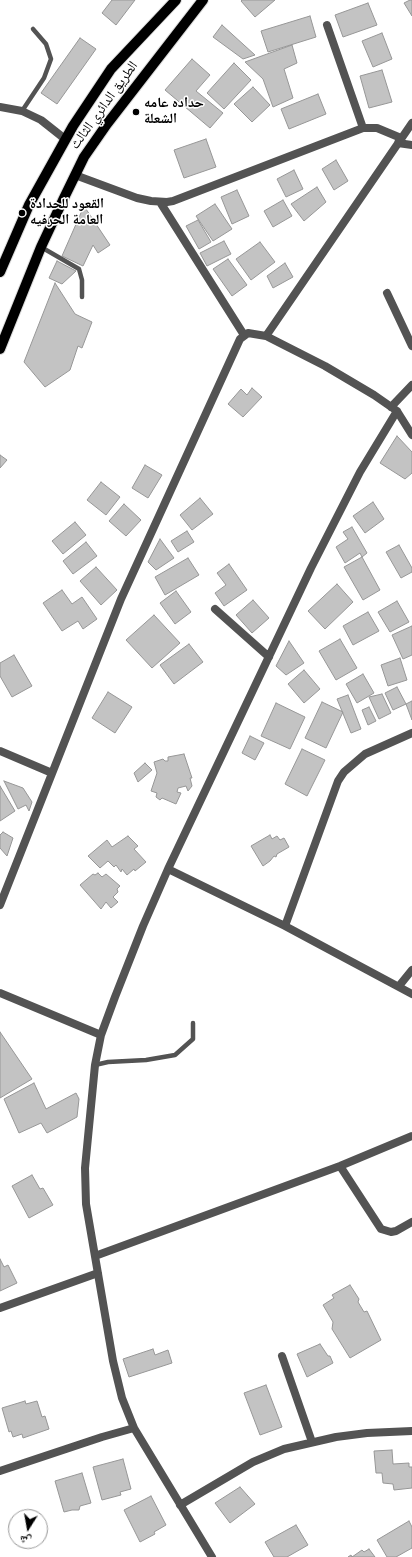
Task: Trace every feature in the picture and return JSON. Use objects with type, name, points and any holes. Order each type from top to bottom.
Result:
[{"type":"main road","name":"الطريق الدائري الثالث","points":[[0,272],[29,205],[65,139],[112,70],[176,0]]},
{"type":"main road","name":"الطريق الدائري الثالث","points":[[0,349],[41,247],[84,157],[106,124],[203,0]]},
{"type":"street","points":[[327,25],[363,128]]},
{"type":"street","points":[[0,107],[22,111],[41,120],[65,139]]},
{"type":"street","points":[[266,336],[412,123]]},
{"type":"street","points":[[75,175],[137,198],[160,202],[173,201],[363,128],[377,128],[400,141],[412,145]]},
{"type":"street","points":[[160,202],[244,335]]},
{"type":"street","points":[[387,293],[409,331],[412,346]]},
{"type":"street","points":[[0,905],[124,592],[240,339],[248,333],[266,336],[325,366],[394,409],[411,430]]},
{"type":"street","points":[[212,1557],[134,1428],[122,1398],[113,1361],[86,1204],[85,1168],[95,1065],[101,1035],[143,926],[168,869],[312,568],[360,472],[394,409],[412,385]]},
{"type":"street","points":[[215,609],[270,657]]},
{"type":"street","points":[[285,926],[331,799],[344,772],[365,754],[412,733]]},
{"type":"street","points":[[0,751],[52,773]]},
{"type":"street","points":[[168,869],[285,926],[412,994]]},
{"type":"street","points":[[399,986],[412,970]]},
{"type":"street","points":[[0,993],[101,1035]]},
{"type":"street","points":[[95,1256],[340,1166],[412,1136]]},
{"type":"street","points":[[340,1166],[381,1229],[391,1232],[396,1231],[412,1222]]},
{"type":"street","points":[[0,1308],[98,1273]]},
{"type":"street","points":[[282,1356],[312,1442]]},
{"type":"street","points":[[0,1471],[102,1437],[134,1428]]},
{"type":"street","points":[[180,1506],[253,1462],[284,1449],[312,1442],[367,1432],[412,1431]]},
{"type":"lane","points":[[22,111],[44,78],[51,59],[46,44],[33,29]]},
{"type":"lane","points":[[41,247],[79,269],[82,280],[82,297]]},
{"type":"lane","points":[[95,1065],[108,1062],[146,1060],[175,1055],[193,1039],[193,1023]]},
{"type":"building","points":[[112,0],[135,0],[116,25],[102,13]]},
{"type":"building","points":[[275,0],[255,17],[241,1]]},
{"type":"building","points":[[412,0],[412,16],[404,3]]},
{"type":"building","points":[[368,3],[377,25],[343,37],[335,15]]},
{"type":"building","points":[[310,16],[316,37],[268,52],[261,31]]},
{"type":"building","points":[[222,25],[255,55],[243,59],[213,37]]},
{"type":"building","points":[[382,33],[392,59],[373,67],[362,41]]},
{"type":"building","points":[[80,38],[96,49],[57,104],[41,93]]},
{"type":"building","points":[[292,45],[297,63],[284,69],[293,98],[273,107],[263,79],[245,62]]},
{"type":"building","points":[[192,59],[210,75],[196,91],[223,113],[210,128],[165,90]]},
{"type":"building","points":[[234,63],[251,80],[224,109],[207,93]]},
{"type":"building","points":[[382,70],[392,102],[369,108],[360,76]]},
{"type":"building","points":[[253,87],[270,105],[252,122],[234,104]]},
{"type":"building","points":[[318,94],[326,114],[289,129],[281,109]]},
{"type":"building","points":[[206,139],[216,167],[184,178],[174,150]]},
{"type":"building","points":[[336,160],[348,181],[334,190],[322,169]]},
{"type":"building","points":[[294,170],[303,189],[286,197],[277,179]]},
{"type":"building","points":[[317,187],[326,202],[304,221],[291,204]]},
{"type":"building","points":[[237,190],[249,216],[232,224],[221,197]]},
{"type":"building","points":[[283,200],[292,216],[273,227],[264,211]]},
{"type":"building","points":[[215,204],[232,229],[213,241],[196,216]]},
{"type":"building","points":[[84,206],[110,245],[98,253],[93,245],[83,266],[62,256]]},
{"type":"building","points":[[198,220],[211,242],[199,249],[186,226]]},
{"type":"building","points":[[224,241],[231,254],[207,266],[200,253]]},
{"type":"building","points":[[260,242],[275,262],[251,280],[236,259]]},
{"type":"building","points":[[228,259],[247,285],[232,296],[213,269]]},
{"type":"building","points":[[57,261],[76,271],[62,284],[49,278]]},
{"type":"building","points":[[285,263],[293,277],[273,288],[267,276]]},
{"type":"building","points":[[55,283],[75,314],[92,322],[82,348],[78,346],[70,370],[45,387],[24,362]]},
{"type":"building","points":[[252,388],[262,397],[243,417],[228,404],[241,389],[247,395]]},
{"type":"building","points":[[397,436],[412,452],[412,473],[405,479],[380,463]]},
{"type":"building","points":[[0,455],[7,460],[0,468]]},
{"type":"building","points":[[145,465],[162,475],[148,498],[132,488]]},
{"type":"building","points":[[101,482],[120,497],[106,515],[87,500]]},
{"type":"building","points":[[200,498],[213,514],[192,530],[180,515]]},
{"type":"building","points":[[373,502],[384,519],[365,533],[353,516]]},
{"type":"building","points":[[124,504],[141,520],[126,536],[109,521]]},
{"type":"building","points":[[75,522],[86,535],[63,554],[52,541]]},
{"type":"building","points":[[352,527],[367,553],[362,557],[360,553],[345,563],[336,547],[348,539],[343,532]]},
{"type":"building","points":[[187,531],[194,542],[178,552],[171,541]]},
{"type":"building","points":[[160,539],[174,558],[156,570],[148,562]]},
{"type":"building","points":[[86,542],[97,556],[73,574],[63,561]]},
{"type":"building","points":[[399,545],[412,568],[412,572],[401,578],[386,552]]},
{"type":"building","points":[[362,557],[380,590],[363,600],[344,567]]},
{"type":"building","points":[[188,558],[199,575],[165,595],[155,577]]},
{"type":"building","points":[[229,564],[247,590],[224,606],[215,593],[226,585],[217,573]]},
{"type":"building","points":[[96,567],[117,590],[101,605],[80,581]]},
{"type":"building","points":[[337,584],[353,602],[325,629],[308,611]]},
{"type":"building","points":[[62,590],[72,604],[82,597],[97,619],[83,629],[78,621],[62,631],[43,603]]},
{"type":"building","points":[[176,591],[191,612],[175,624],[160,603]]},
{"type":"building","points":[[253,600],[269,618],[252,633],[236,615]]},
{"type":"building","points":[[397,601],[409,622],[390,632],[378,612]]},
{"type":"building","points":[[368,612],[379,631],[353,645],[343,626]]},
{"type":"building","points":[[154,615],[180,643],[152,668],[126,640]]},
{"type":"building","points":[[412,626],[412,655],[403,659],[392,635]]},
{"type":"building","points":[[340,639],[357,668],[336,680],[319,651]]},
{"type":"building","points":[[289,641],[304,663],[286,675],[276,666]]},
{"type":"building","points":[[189,644],[203,662],[174,684],[160,665]]},
{"type":"building","points":[[14,655],[32,686],[12,697],[0,676],[0,663]]},
{"type":"building","points":[[400,658],[407,680],[388,686],[381,665]]},
{"type":"building","points":[[304,670],[320,689],[304,703],[288,684]]},
{"type":"building","points":[[363,674],[374,693],[357,703],[346,684]]},
{"type":"building","points":[[397,687],[406,704],[393,710],[385,693]]},
{"type":"building","points":[[108,692],[132,707],[115,733],[92,718]]},
{"type":"building","points":[[382,694],[391,713],[379,719],[369,697]]},
{"type":"building","points":[[348,695],[361,729],[351,733],[337,699]]},
{"type":"building","points":[[412,701],[412,720],[406,704]]},
{"type":"building","points":[[322,702],[343,712],[326,748],[305,738]]},
{"type":"building","points":[[276,703],[305,717],[290,749],[261,736]]},
{"type":"building","points":[[369,707],[376,721],[368,725],[362,710]]},
{"type":"building","points":[[250,736],[264,743],[255,760],[242,753]]},
{"type":"building","points":[[302,749],[325,760],[307,796],[285,784]]},
{"type":"building","points":[[184,754],[192,778],[190,778],[192,786],[188,791],[186,786],[178,788],[177,792],[181,793],[176,804],[162,798],[160,800],[156,797],[157,793],[151,791],[157,773],[154,762],[163,759],[168,761],[168,757]]},
{"type":"building","points":[[145,763],[152,770],[138,782],[134,773]]},
{"type":"building","points":[[4,781],[23,788],[32,802],[29,811],[26,805],[18,809]]},
{"type":"building","points":[[0,786],[15,811],[0,821]]},
{"type":"building","points":[[3,832],[13,838],[7,856],[0,848],[0,835]]},
{"type":"building","points":[[270,835],[272,839],[277,836],[280,840],[284,838],[289,847],[277,854],[276,857],[274,856],[263,866],[251,846]]},
{"type":"building","points":[[128,836],[138,846],[134,849],[146,862],[135,871],[134,869],[127,875],[122,869],[121,872],[116,865],[114,867],[108,861],[100,868],[88,856],[107,840],[112,847]]},
{"type":"building","points":[[98,873],[102,877],[106,874],[120,886],[117,889],[118,892],[113,897],[118,902],[111,908],[106,902],[101,909],[80,885],[93,874],[95,875]]},
{"type":"building","points":[[0,1032],[32,1079],[0,1098]]},
{"type":"building","points":[[34,1083],[46,1109],[76,1093],[79,1099],[77,1117],[47,1133],[41,1123],[19,1133],[4,1099]]},
{"type":"building","points":[[32,1175],[40,1189],[43,1188],[53,1205],[29,1218],[12,1186]]},
{"type":"building","points":[[0,1259],[4,1267],[8,1265],[17,1283],[0,1291]]},
{"type":"building","points":[[350,1285],[359,1299],[358,1302],[364,1312],[367,1311],[381,1340],[350,1358],[332,1329],[333,1322],[323,1305],[334,1298],[332,1295]]},
{"type":"building","points":[[320,1344],[328,1356],[330,1356],[333,1363],[307,1377],[297,1354]]},
{"type":"building","points":[[153,1349],[155,1355],[168,1350],[172,1363],[129,1377],[123,1359]]},
{"type":"building","points":[[266,1385],[282,1427],[260,1435],[244,1393]]},
{"type":"building","points":[[25,1401],[26,1404],[37,1401],[42,1417],[45,1416],[49,1429],[23,1438],[22,1434],[13,1437],[11,1431],[9,1432],[2,1408]]},
{"type":"building","points":[[392,1450],[393,1464],[409,1463],[409,1467],[412,1467],[412,1488],[394,1490],[393,1484],[383,1483],[382,1473],[376,1473],[374,1451]]},
{"type":"building","points":[[123,1459],[131,1489],[120,1492],[121,1495],[102,1500],[93,1467]]},
{"type":"building","points":[[82,1473],[91,1503],[80,1506],[79,1510],[64,1512],[55,1481]]},
{"type":"building","points":[[240,1487],[255,1504],[230,1523],[215,1503]]},
{"type":"building","points":[[151,1496],[166,1525],[154,1532],[155,1534],[140,1542],[124,1510]]},
{"type":"building","points":[[409,1521],[412,1527],[412,1548],[396,1557],[387,1557],[377,1540]]},
{"type":"building","points":[[296,1525],[308,1545],[287,1557],[274,1557],[265,1542]]},
{"type":"building","points":[[369,1549],[375,1557],[352,1557],[362,1550],[364,1552]]},
{"type":"place","name":"حداده عامه الشعلة","points":[[136,112]]},
{"type":"place","name":"القعود للحدادة العامة الحرفيه","points":[[22,213]]}]
